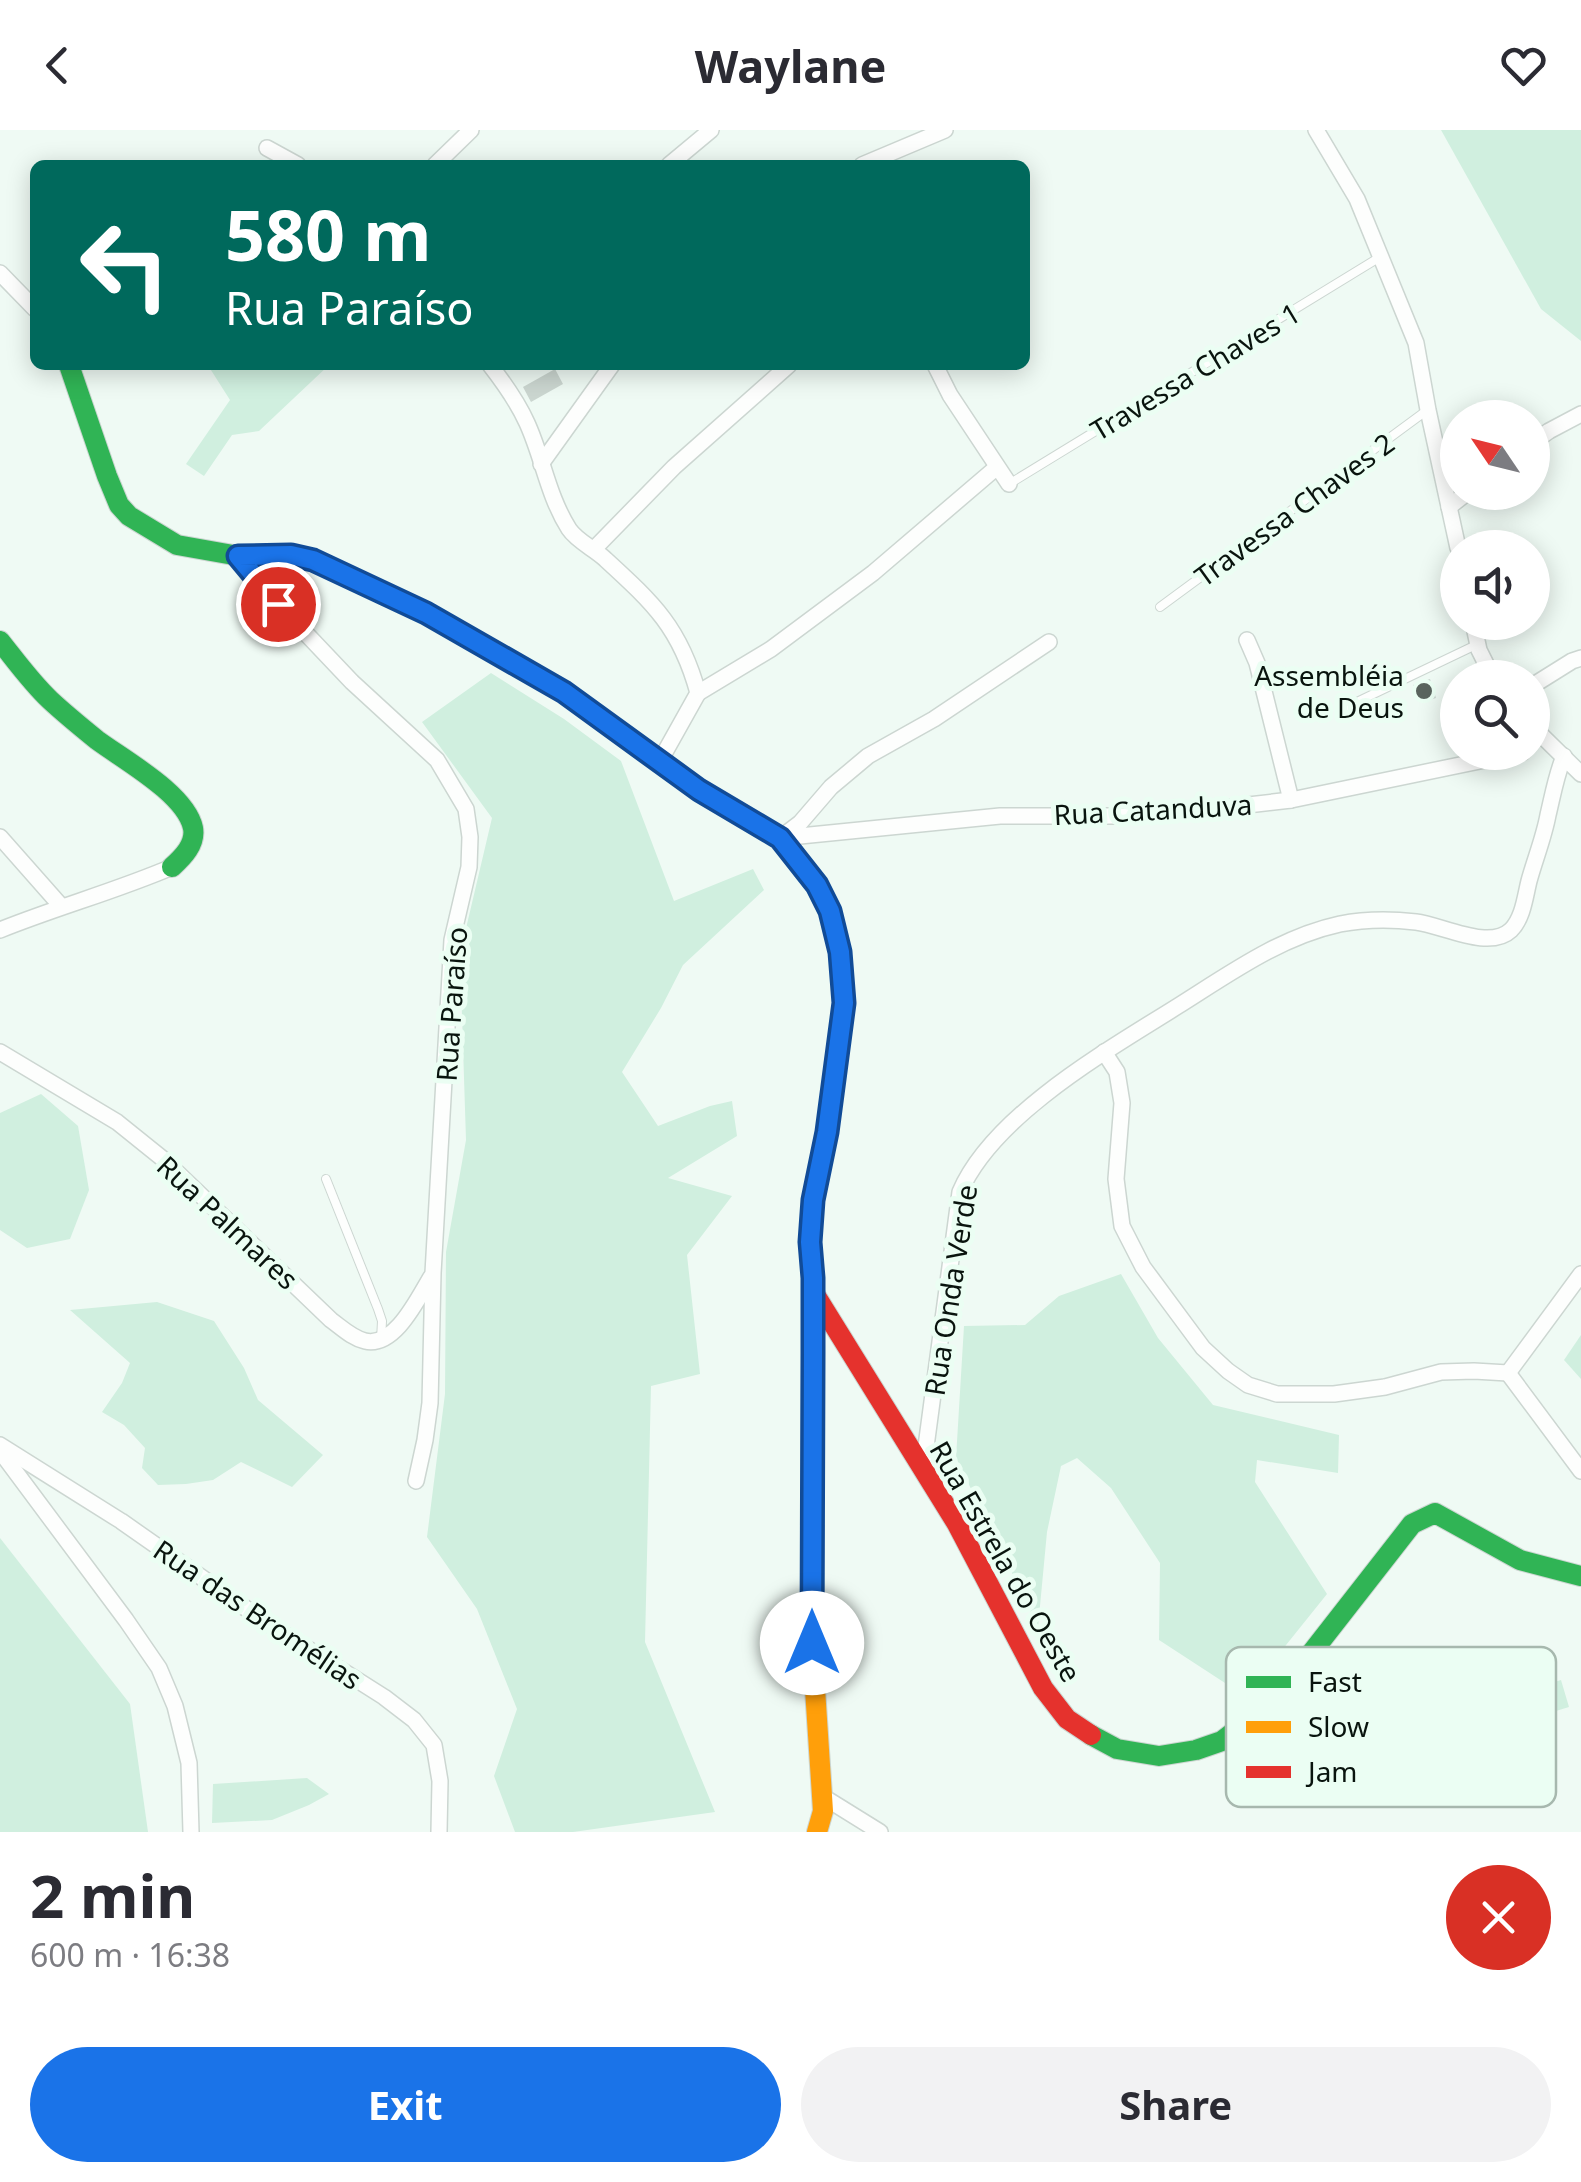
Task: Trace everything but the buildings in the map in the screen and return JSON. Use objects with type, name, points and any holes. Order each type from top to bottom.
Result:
[{"type":"street","points":[[439,160],[471,130]]},
{"type":"street","points":[[675,160],[712,130]]},
{"type":"street","points":[[874,160],[945,130]]},
{"type":"street","points":[[1316,130],[1357,199],[1416,343],[1440,465]]},
{"type":"street","points":[[267,148],[289,160]]},
{"type":"street","points":[[0,273],[30,304]]},
{"type":"street","points":[[71,370],[106,476],[129,516],[177,546],[238,556],[291,555],[313,560],[426,613],[564,692],[699,790],[780,838],[817,885],[830,911],[840,952],[844,1003],[810,1242],[812,1643],[822,1796],[822,1820],[817,1832]]},
{"type":"street","points":[[494,370],[528,424],[556,506],[573,534],[594,548],[647,598],[671,627],[690,662],[698,693]]},
{"type":"street","points":[[540,464],[608,370]]},
{"type":"street","points":[[594,548],[674,467],[783,370]]},
{"type":"street","points":[[938,370],[1009,484]]},
{"type":"street","points":[[1550,430],[1581,414]]},
{"type":"street","points":[[660,762],[698,693],[772,649],[844,595],[998,467]]},
{"type":"street","name":"Rua Paraíso","points":[[238,556],[352,682],[437,760],[466,809],[469,867],[452,940],[433,1273],[430,1403],[416,1481]]},
{"type":"street","points":[[1246,640],[1257,664],[1290,800]]},
{"type":"street","points":[[1477,640],[1485,660]]},
{"type":"street","points":[[0,641],[47,697],[166,792],[188,814],[193,826],[186,854],[172,868],[0,930]]},
{"type":"street","points":[[780,838],[868,756],[934,720],[1048,642]]},
{"type":"street","points":[[1550,675],[1581,658]]},
{"type":"street","points":[[1550,743],[1581,774]]},
{"type":"street","points":[[1550,751],[1559,751]]},
{"type":"street","name":"Rua Onda Verde","points":[[923,1470],[960,1192],[968,1171],[1000,1134],[1104,1052],[1285,942],[1338,925],[1375,919],[1421,922],[1484,939],[1507,934],[1520,917],[1548,816],[1559,751]]},
{"type":"street","name":"Rua Catanduva","points":[[780,838],[1000,816],[1131,816],[1213,809],[1290,800],[1440,769]]},
{"type":"street","points":[[0,837],[61,906]]},
{"type":"street","name":"Rua Palmares","points":[[0,1052],[117,1122],[163,1160],[331,1320],[354,1337],[369,1342],[381,1340]]},
{"type":"street","points":[[1104,1052],[1117,1072],[1122,1103],[1116,1180],[1122,1226],[1143,1267],[1204,1348],[1228,1371],[1248,1386],[1278,1394],[1334,1394],[1385,1387],[1441,1372],[1508,1373],[1581,1471]]},
{"type":"street","points":[[381,1340],[397,1329],[433,1273]]},
{"type":"street","points":[[1508,1373],[1581,1274]]},
{"type":"street","name":"Rua Estrela do Oeste","points":[[813,1291],[957,1524],[1025,1657],[1067,1719],[1117,1749],[1159,1756],[1196,1750],[1226,1739]]},
{"type":"street","points":[[0,1448],[159,1668],[176,1706],[189,1763],[191,1832]]},
{"type":"street","name":"Rua das Bromélias","points":[[0,1448],[121,1521],[264,1622],[414,1720],[434,1744],[440,1781],[439,1832]]},
{"type":"street","name":"Rua Estrela do Oeste","points":[[1315,1647],[1412,1524],[1435,1512],[1520,1560],[1581,1576]]},
{"type":"street","points":[[822,1796],[880,1832]]},
{"type":"lane","name":"Travessa Chaves 1","points":[[1009,484],[1380,257]]},
{"type":"lane","name":"Travessa Chaves 2","points":[[1160,607],[1428,410]]},
{"type":"lane","points":[[1340,710],[1478,644]]},
{"type":"lane","points":[[326,1178],[378,1309],[381,1340]]},
{"type":"green space","points":[[1441,130],[1581,130],[1581,341],[1541,309]]},
{"type":"green space","points":[[211,370],[324,370],[259,431],[232,435],[204,476],[186,464],[230,400]]},
{"type":"green space","points":[[491,673],[621,761],[674,901],[753,869],[764,890],[683,965],[622,1072],[658,1126],[732,1101],[737,1136],[668,1178],[732,1196],[687,1255],[700,1374],[651,1386],[645,1642],[715,1812],[573,1832],[515,1832],[494,1776],[517,1709],[477,1609],[427,1537],[445,1394],[446,1252],[466,1140],[460,954],[492,818],[422,722]]},
{"type":"green space","points":[[41,1094],[78,1126],[89,1190],[70,1239],[27,1248],[0,1230],[0,1113]]},
{"type":"green space","points":[[1121,1274],[1158,1338],[1213,1405],[1339,1435],[1338,1473],[1257,1460],[1255,1482],[1327,1594],[1284,1647],[1226,1647],[1226,1684],[1159,1640],[1160,1563],[1111,1488],[1077,1458],[1061,1466],[1047,1532],[1038,1627],[956,1458],[964,1326],[1025,1325],[1059,1296]]},
{"type":"green space","points":[[157,1302],[214,1321],[244,1368],[258,1400],[323,1455],[292,1487],[241,1462],[213,1480],[186,1484],[158,1485],[142,1468],[145,1448],[124,1425],[102,1412],[130,1363],[70,1310]]},
{"type":"green space","points":[[1581,1335],[1581,1379],[1564,1360]]},
{"type":"green space","points":[[0,1538],[130,1704],[148,1832],[0,1832]]},
{"type":"green space","points":[[1561,1680],[1569,1707],[1556,1711],[1556,1682]]},
{"type":"green space","points":[[307,1778],[329,1794],[272,1820],[212,1823],[213,1784]]},
{"type":"traffic: fast","points":[[71,370],[107,476],[119,505],[129,516],[177,545],[239,556],[291,555],[313,561],[459,632]]},
{"type":"traffic: fast","points":[[0,641],[56,705],[179,803],[188,815],[193,839],[172,867]]},
{"type":"traffic: fast","points":[[753,822],[780,838],[817,885],[840,952],[844,1003],[810,1242],[812,1539]]},
{"type":"traffic: fast","points":[[1316,1647],[1412,1524],[1435,1513],[1520,1560],[1581,1576]]},
{"type":"traffic: fast","points":[[1091,1735],[1117,1749],[1159,1756],[1196,1750],[1226,1738]]},
{"type":"traffic: slow","points":[[812,1539],[812,1643],[823,1811],[817,1832]]},
{"type":"traffic: jam","points":[[459,632],[564,692],[699,790],[753,822]]},
{"type":"traffic: jam","points":[[814,1293],[957,1524],[1043,1688],[1067,1719],[1091,1735]]},
{"type":"place","name":"Assembléia de Deus","points":[[1424,691]]},
{"type":"route","points":[[278,604],[238,556],[291,555],[313,560],[426,613],[564,692],[699,790],[780,838],[817,885],[830,911],[840,952],[844,1003],[810,1242],[812,1643]]}]
